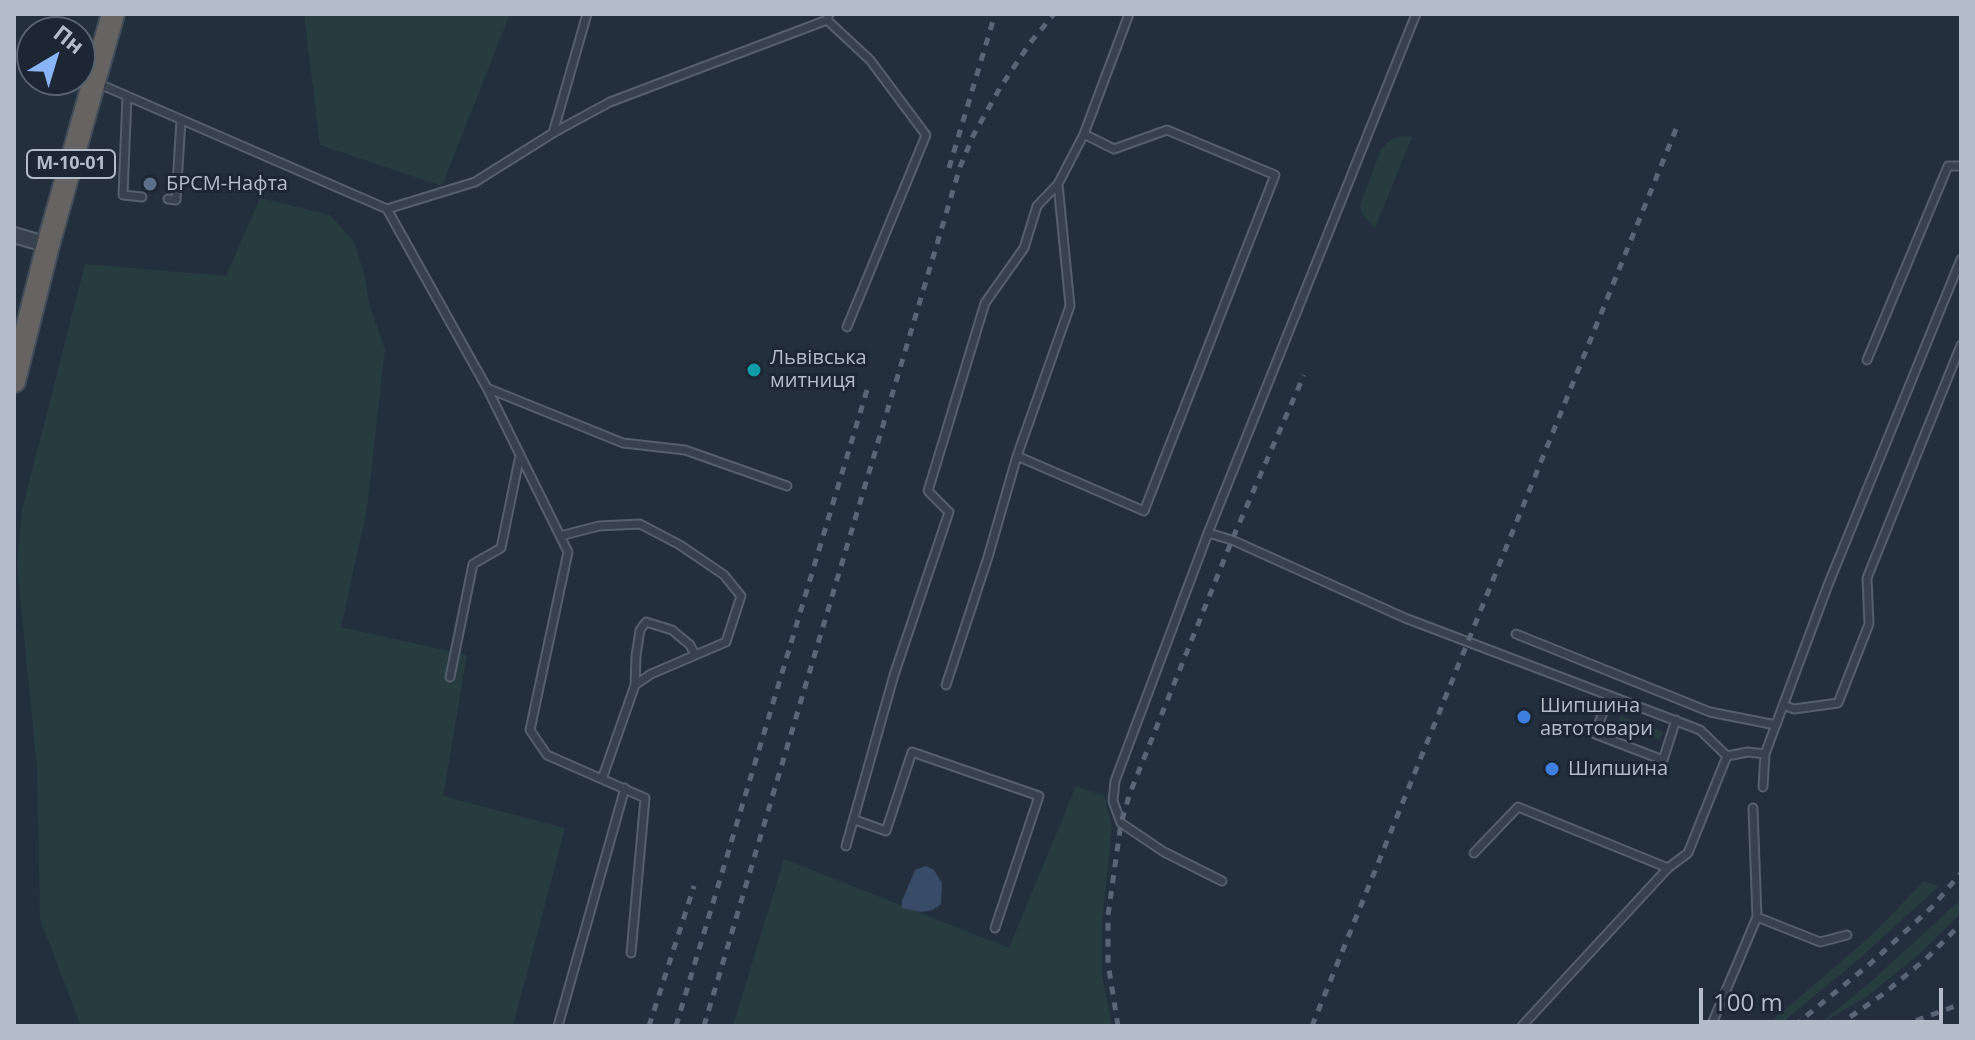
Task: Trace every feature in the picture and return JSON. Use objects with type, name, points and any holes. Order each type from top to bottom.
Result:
[{"type":"highway","name":"М-10-01","points":[[96,75],[113,14]]},
{"type":"highway","name":"М-10-01","points":[[14,381],[90,96]]},
{"type":"street","points":[[14,235],[48,245]]},
{"type":"lane","points":[[553,133],[587,14]]},
{"type":"lane","points":[[846,846],[894,675],[949,512],[928,491],[985,303],[1024,248],[1037,206],[1058,184],[1084,134],[1129,14]]},
{"type":"lane","points":[[1222,881],[1164,852],[1121,823],[1113,801],[1115,781],[1208,533],[1416,14]]},
{"type":"lane","points":[[387,209],[475,182],[610,102],[828,17],[870,60],[926,135],[847,327]]},
{"type":"lane","points":[[96,83],[387,209],[487,388],[568,552],[530,730],[547,755],[645,798],[631,953]]},
{"type":"lane","points":[[127,96],[123,195],[142,197]]},
{"type":"lane","points":[[168,199],[176,200],[181,120]]},
{"type":"lane","points":[[1017,456],[1144,511],[1275,175],[1167,130],[1114,149],[1084,134]]},
{"type":"lane","points":[[1867,360],[1948,166],[1961,166]]},
{"type":"lane","points":[[946,685],[1017,456],[1070,306],[1058,184]]},
{"type":"lane","points":[[1763,787],[1765,754],[1828,585],[1961,259]]},
{"type":"lane","points":[[1783,705],[1794,709],[1838,703],[1869,624],[1867,578],[1961,345]]},
{"type":"lane","points":[[487,388],[623,443],[685,450],[787,486]]},
{"type":"lane","points":[[450,677],[473,564],[501,548],[520,455]]},
{"type":"lane","points":[[560,536],[599,526],[640,524],[680,545],[724,575],[741,596],[726,642],[651,674],[635,685]]},
{"type":"lane","points":[[1208,533],[1232,540],[1405,618],[1700,730],[1727,756]]},
{"type":"lane","points":[[602,779],[635,685],[640,630],[646,622],[672,630],[690,645],[695,655]]},
{"type":"lane","points":[[1516,634],[1710,712],[1776,725]]},
{"type":"lane","points":[[1609,696],[1595,734],[1663,760],[1676,720]]},
{"type":"lane","points":[[855,820],[886,831],[912,752],[1039,796],[995,928]]},
{"type":"lane","points":[[1727,756],[1748,752],[1765,754]]},
{"type":"lane","points":[[1522,1026],[1668,868],[1688,853],[1727,756]]},
{"type":"lane","points":[[558,1026],[625,788]]},
{"type":"lane","points":[[1474,853],[1518,807],[1668,868]]},
{"type":"lane","points":[[1711,1026],[1757,917],[1753,808]]},
{"type":"lane","points":[[1757,917],[1820,942],[1847,935]]},
{"type":"green space","points":[[298,14],[510,14],[442,186],[320,145],[304,16]]},
{"type":"green space","points":[[1412,137],[1375,228],[1363,215],[1360,206],[1381,149],[1392,139]]},
{"type":"green space","points":[[260,198],[330,215],[354,242],[370,307],[385,349],[367,509],[341,627],[467,655],[443,796],[565,828],[513,1026],[81,1026],[40,919],[37,768],[17,567],[22,510],[85,264],[226,276]]},
{"type":"green space","points":[[1620,716],[1663,732],[1660,740],[1617,724]]},
{"type":"green space","points":[[1076,786],[1104,796],[1112,825],[1102,925],[1102,975],[1112,1026],[733,1026],[784,859],[1009,948]]},
{"type":"green space","points":[[1924,881],[1939,886],[1858,960],[1778,1026],[1766,1026],[1872,935]]},
{"type":"green space","points":[[1961,899],[1958,916],[1918,955],[1869,995],[1817,1026],[1874,979]]},
{"type":"water","points":[[926,866],[934,870],[942,883],[941,904],[933,910],[921,912],[902,908],[915,870]]},
{"type":"railway","points":[[949,168],[995,14]]},
{"type":"railway","points":[[704,1026],[960,167],[974,134],[1000,88],[1054,14]]},
{"type":"railway","points":[[1312,1026],[1676,129]]},
{"type":"railway","points":[[1118,1026],[1108,963],[1108,915],[1121,823],[1130,793],[1232,540],[1304,375]]},
{"type":"railway","points":[[676,1026],[867,390]]},
{"type":"railway","points":[[1794,1026],[1871,963],[1932,907],[1961,873]]},
{"type":"railway","points":[[649,1026],[694,886]]},
{"type":"railway","points":[[1837,1026],[1927,958],[1961,924]]},
{"type":"railway","points":[[1901,1026],[1961,1004]]},
{"type":"place","name":"БРСМ-Нафта","points":[[150,184]]},
{"type":"place","name":"Львівська митниця","points":[[754,370]]},
{"type":"place","name":"Шипшина автотовари","points":[[1524,717]]},
{"type":"place","name":"Шипшина","points":[[1552,769]]}]
